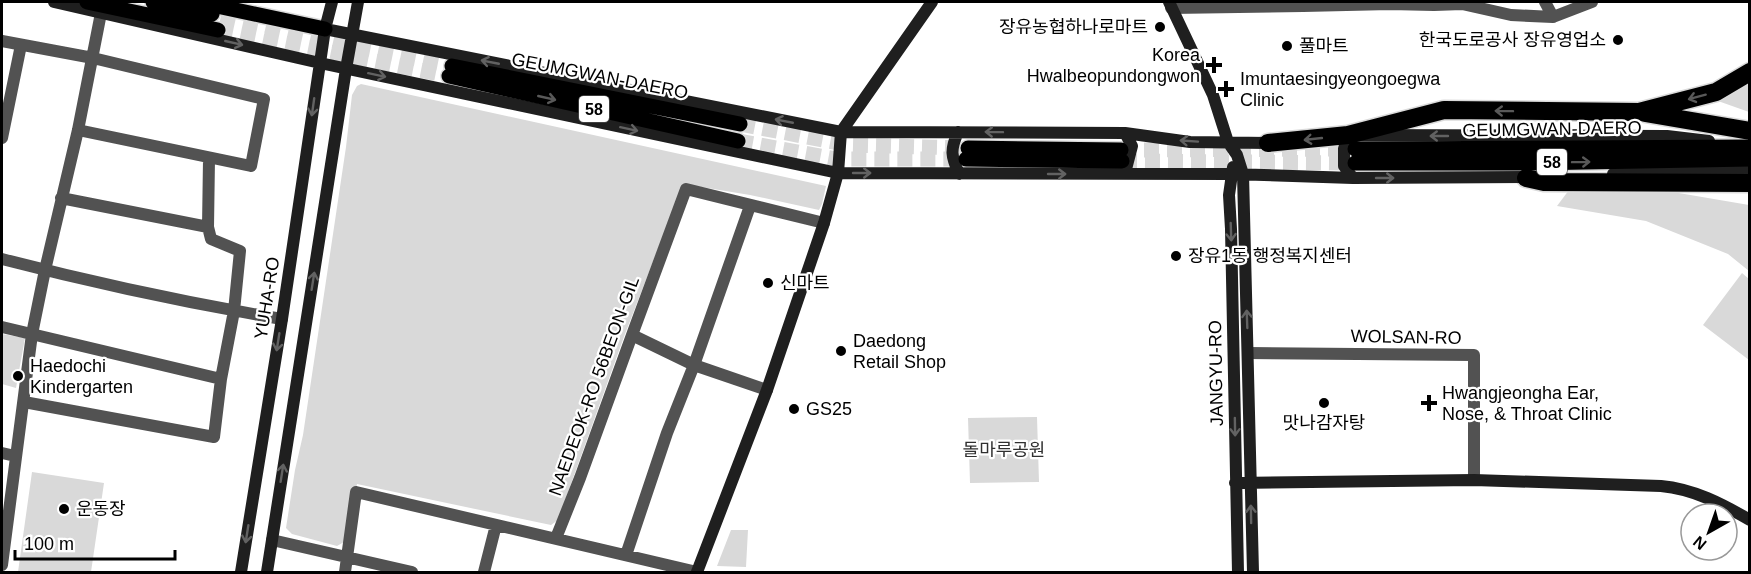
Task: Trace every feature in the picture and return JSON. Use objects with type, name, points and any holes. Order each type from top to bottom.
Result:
[{"type":"highway","points":[[1639,112],[1716,92],[1749,72]]},
{"type":"highway","points":[[1268,143],[1353,156],[1444,110],[1639,112],[1749,130]]},
{"type":"highway","points":[[1526,178],[1544,182],[1749,183]]},
{"type":"main road","points":[[54,2],[346,69],[838,173],[959,174],[1123,162]]},
{"type":"main road","points":[[87,2],[219,23],[153,2]]},
{"type":"main road","points":[[198,2],[841,132],[1125,133],[1190,142],[1268,143]]},
{"type":"main road","name":"YUHA-RO","points":[[241,573],[282,320],[325,29],[332,2]]},
{"type":"main road","points":[[267,573],[358,2]]},
{"type":"main road","points":[[697,572],[767,390],[824,223],[838,173],[841,132],[932,2]]},
{"type":"main road","points":[[1170,5],[1213,95],[1228,142],[1237,155],[1237,174]]},
{"type":"main road","name":"GEUMGWAN-DAERO","points":[[738,141],[451,71],[740,124]]},
{"type":"main road","points":[[958,132],[952,145],[952,158],[959,174]]},
{"type":"main road","points":[[1123,162],[1132,146],[1125,133]]},
{"type":"main road","name":"GEUMGWAN-DAERO","points":[[1353,156],[1424,150],[1749,145]]},
{"type":"main road","points":[[967,154],[1123,162],[1237,174],[1353,156],[1526,178],[1749,171]]},
{"type":"main road","name":"GEUMGWAN-DAERO","points":[[1353,156],[1532,163],[1749,159]]},
{"type":"main road","name":"JANGYU-RO","points":[[1237,174],[1248,353],[1252,573]]},
{"type":"main road","name":"JANGYU-RO","points":[[1237,174],[1229,195],[1232,241],[1238,573]]},
{"type":"main road","points":[[1235,483],[1474,480],[1676,488],[1700,495],[1749,520]]},
{"type":"street","points":[[1170,5],[1389,2],[1434,5],[1462,3],[1511,15],[1553,17],[1592,2]]},
{"type":"street","points":[[1545,2],[1553,17]]},
{"type":"street","points":[[2,565],[4,528],[32,334],[78,130],[101,13]]},
{"type":"street","points":[[2,41],[93,58],[264,99],[251,166],[78,130]]},
{"type":"street","points":[[2,138],[21,45]]},
{"type":"street","points":[[24,402],[214,437],[221,379],[234,311],[240,251],[211,239],[208,227],[209,159]]},
{"type":"street","name":"NAEDEOK-RO 56BEON-GIL","points":[[556,538],[686,189],[750,206]]},
{"type":"street","points":[[61,198],[208,227]]},
{"type":"street","points":[[626,555],[667,433],[694,365],[750,206],[824,223]]},
{"type":"street","points":[[2,259],[282,320]]},
{"type":"street","points":[[2,327],[221,379]]},
{"type":"street","points":[[632,335],[694,365],[767,390]]},
{"type":"street","name":"WOLSAN-RO","points":[[1248,353],[1474,355],[1474,480]]},
{"type":"street","points":[[2,453],[15,456]]},
{"type":"street","points":[[345,573],[356,492],[697,572]]},
{"type":"street","points":[[484,573],[496,525]]},
{"type":"street","points":[[272,540],[412,573]]},
{"type":"green space","points":[[1749,83],[1749,112],[1718,101]]},
{"type":"green space","points":[[361,84],[826,186],[819,210],[683,184],[625,334],[558,520],[551,525],[357,484],[344,542],[337,546],[292,534],[286,528],[303,435],[352,95],[357,86]]},
{"type":"green space","points":[[1569,190],[1661,190],[1749,205],[1749,271],[1728,254],[1646,221],[1557,206]]},
{"type":"green space","points":[[1742,273],[1749,279],[1749,360],[1703,325]]},
{"type":"green space","points":[[2,334],[25,338],[16,388],[2,384]]},
{"type":"green space","name":"돌마루공원","points":[[1037,417],[1039,482],[970,483],[968,418]]},
{"type":"green space","name":"운동장","points":[[32,472],[104,483],[91,572],[18,572]]},
{"type":"green space","points":[[731,530],[748,530],[746,567],[717,566]]},
{"type":"tunnel","points":[[221,16],[452,66]]},
{"type":"tunnel","points":[[218,30],[449,76]]},
{"type":"tunnel","points":[[740,124],[849,145],[965,148]]},
{"type":"tunnel","points":[[738,141],[836,159],[966,159]]},
{"type":"tunnel","points":[[1121,150],[1355,149]]},
{"type":"tunnel","points":[[1122,161],[1355,163]]},
{"type":"place","name":"장유농협하나로마트","points":[[1160,27]]},
{"type":"place","name":"한국도로공사 장유영업소","points":[[1618,40]]},
{"type":"place","name":"풀마트","points":[[1287,46]]},
{"type":"place","name":"Korea Hwalbeopundongwon","points":[[1214,65]]},
{"type":"place","name":"Imuntaesingyeongoegwa Clinic","points":[[1226,89]]},
{"type":"place","name":"장유1동 행정복지센터","points":[[1176,256]]},
{"type":"place","name":"신마트","points":[[768,283]]},
{"type":"place","name":"Daedong Retail Shop","points":[[841,351]]},
{"type":"place","name":"Haedochi Kindergarten","points":[[18,376]]},
{"type":"place","name":"맛나감자탕","points":[[1324,403]]},
{"type":"place","name":"Hwangjeongha Ear, Nose, & Throat Clinic","points":[[1429,403]]},
{"type":"place","name":"GS25","points":[[794,409]]},
{"type":"place","name":"운동장","points":[[64,509]]}]
